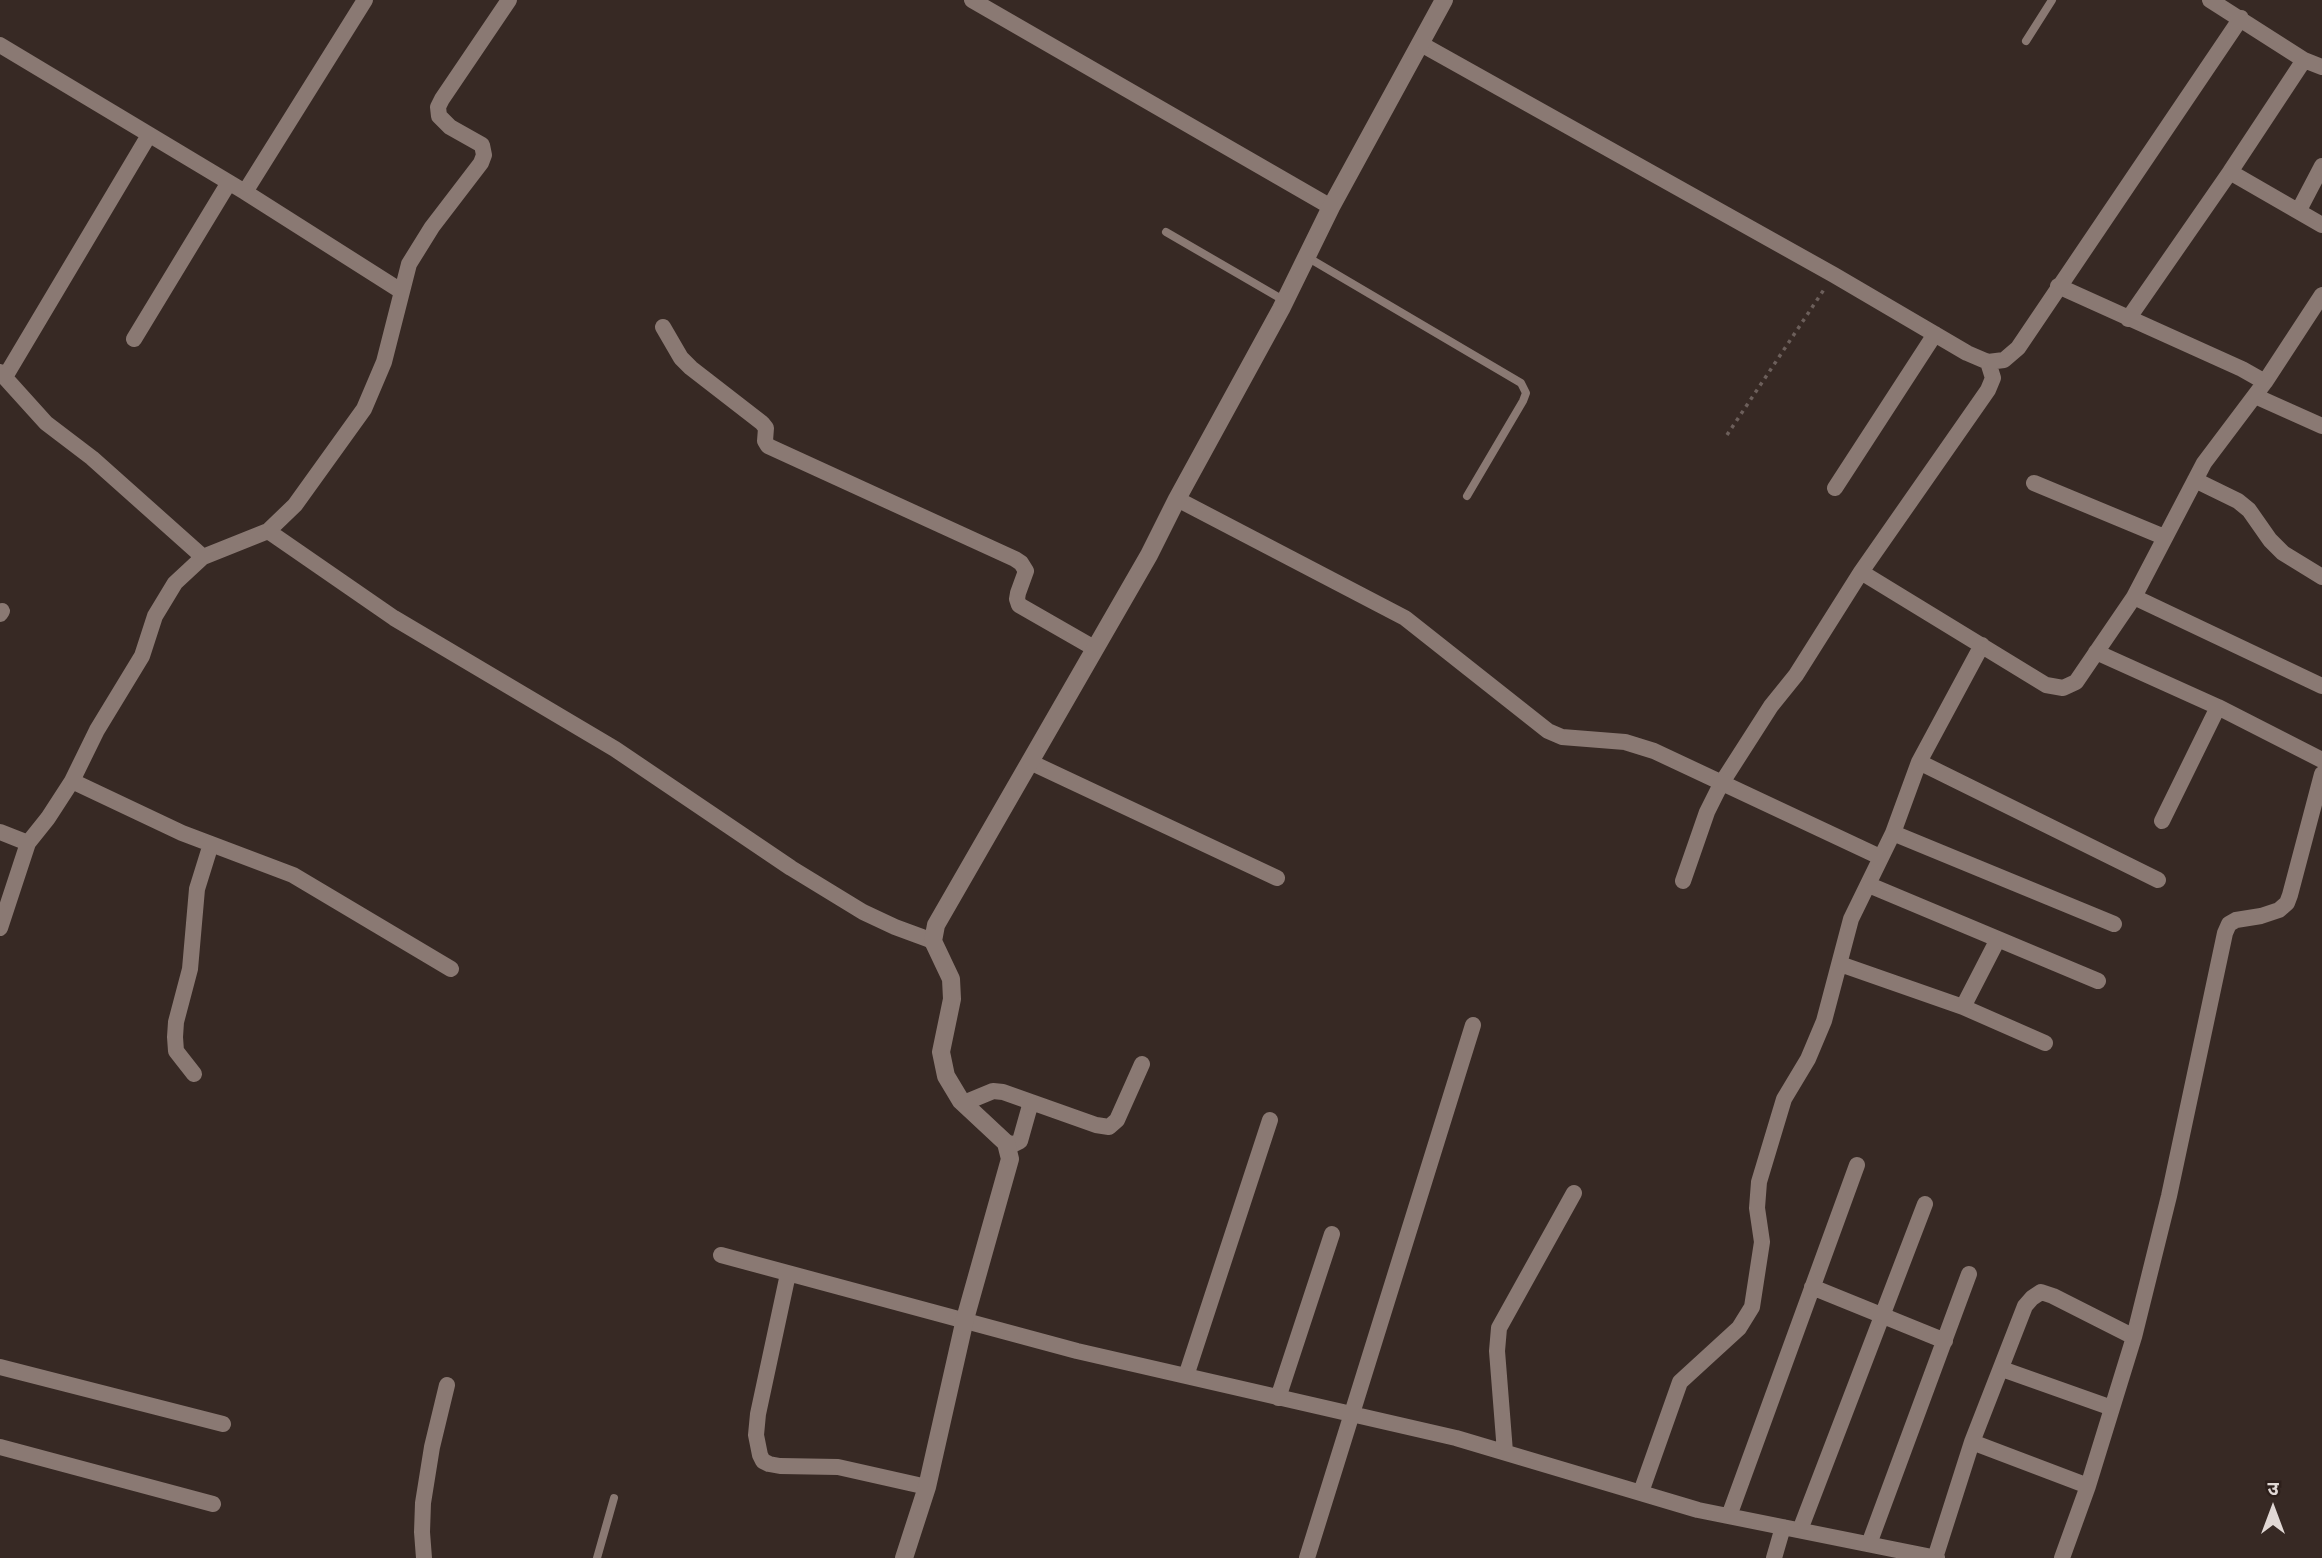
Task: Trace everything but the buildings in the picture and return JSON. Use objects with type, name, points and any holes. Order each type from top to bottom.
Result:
[{"type":"street","points":[[245,192],[365,0]]},
{"type":"street","points":[[0,928],[28,843],[72,781],[97,730],[142,656],[155,616],[175,583],[203,558],[268,531],[295,505],[363,409],[384,362],[409,264],[484,155],[482,145],[450,127],[439,116],[438,107],[509,0]]},
{"type":"street","points":[[972,0],[1331,207]]},
{"type":"street","points":[[904,1558],[927,1487],[965,1320],[1010,1159],[1006,1143],[964,1103],[946,1076],[941,1052],[952,999],[951,979],[933,941],[936,925],[1149,555],[1285,300],[1331,207],[1444,0]]},
{"type":"street","points":[[2210,0],[2304,60],[2322,67]]},
{"type":"street","points":[[1421,44],[1834,275],[1967,354],[1988,362],[2004,360],[2018,348],[2241,18]]},
{"type":"street","points":[[0,44],[245,192],[401,291]]},
{"type":"street","points":[[2128,319],[2304,60]]},
{"type":"street","points":[[149,135],[2,374],[46,423],[92,458],[203,558]]},
{"type":"street","points":[[2299,210],[2322,166]]},
{"type":"street","points":[[2230,172],[2322,225]]},
{"type":"street","points":[[134,339],[228,184]]},
{"type":"street","points":[[2058,286],[2242,369],[2265,382]]},
{"type":"street","points":[[1861,572],[2046,685],[2063,688],[2076,682],[2134,597],[2204,463],[2317,315],[2322,295]]},
{"type":"street","points":[[663,327],[681,358],[691,368],[762,423],[766,428],[765,441],[768,446],[1015,559],[1026,571],[1018,593],[1019,605],[1094,648]]},
{"type":"street","points":[[1835,488],[1935,334]]},
{"type":"street","points":[[1683,881],[1707,813],[1721,784],[1771,706],[1796,675],[1861,572],[1988,390],[1993,378],[1988,362]]},
{"type":"street","points":[[2255,396],[2322,426]]},
{"type":"street","points":[[2194,480],[2238,501],[2249,510],[2270,540],[2283,553],[2322,577]]},
{"type":"street","points":[[2034,483],[2164,537]]},
{"type":"street","points":[[1177,499],[1405,618],[1548,732],[1562,737],[1625,742],[1654,751],[1880,857]]},
{"type":"street","points":[[268,531],[394,618],[615,749],[801,874],[863,912],[933,941]]},
{"type":"street","points":[[2134,597],[2322,686]]},
{"type":"street","points":[[1641,1492],[1680,1382],[1739,1328],[1752,1307],[1762,1242],[1757,1208],[1759,1182],[1784,1099],[1817,1039],[1851,919],[1894,833],[1919,762],[1982,645]]},
{"type":"street","points":[[2096,652],[2218,707],[2322,760]]},
{"type":"street","points":[[2162,821],[2218,707]]},
{"type":"street","points":[[1030,762],[1277,878]]},
{"type":"street","points":[[1919,762],[2158,880]]},
{"type":"street","points":[[2063,1558],[2134,1337],[2169,1196],[2225,933],[2229,924],[2236,920],[2262,916],[2279,910],[2287,903],[2322,774]]},
{"type":"street","points":[[72,781],[182,833],[293,875],[451,969]]},
{"type":"street","points":[[0,832],[28,843]]},
{"type":"street","points":[[1894,833],[2114,924]]},
{"type":"street","points":[[194,1074],[176,1051],[176,1022],[190,969],[197,889],[211,844]]},
{"type":"street","points":[[1869,885],[2098,981]]},
{"type":"street","points":[[1963,1007],[1998,939]]},
{"type":"street","points":[[1840,964],[1963,1007],[2045,1043]]},
{"type":"street","points":[[1307,1558],[1473,1026]]},
{"type":"street","points":[[964,1103],[993,1091],[1109,1127],[1117,1120],[1142,1065]]},
{"type":"street","points":[[1006,1143],[1014,1144],[1020,1140],[1031,1102]]},
{"type":"street","points":[[1186,1376],[1270,1120]]},
{"type":"street","points":[[1729,1516],[1857,1165]]},
{"type":"street","points":[[1505,1452],[1497,1351],[1499,1328],[1574,1193]]},
{"type":"street","points":[[1800,1530],[1925,1204]]},
{"type":"street","points":[[1278,1398],[1332,1234]]},
{"type":"street","points":[[721,1255],[1077,1351],[1456,1438],[1698,1510],[1936,1558],[1972,1441],[2025,1306],[2032,1298],[2041,1292],[2053,1296],[2134,1337]]},
{"type":"street","points":[[788,1275],[758,1414],[756,1435],[763,1461],[780,1466],[828,1465],[927,1487]]},
{"type":"street","points":[[1869,1544],[1969,1275]]},
{"type":"street","points":[[1812,1287],[1945,1341]]},
{"type":"street","points":[[0,1367],[223,1424]]},
{"type":"street","points":[[2002,1369],[2112,1408]]},
{"type":"street","points":[[424,1558],[423,1503],[432,1447],[447,1385]]},
{"type":"street","points":[[1972,1441],[2088,1486]]},
{"type":"street","points":[[0,1447],[213,1504]]},
{"type":"street","points":[[1774,1558],[1783,1527]]},
{"type":"lane","points":[[2026,41],[2052,0]]},
{"type":"lane","points":[[1166,232],[1285,300]]},
{"type":"lane","points":[[1307,257],[1521,383],[1526,393],[1523,401],[1467,496]]},
{"type":"lane","points":[[597,1558],[614,1498]]},
{"type":"path","points":[[1727,435],[1834,275]]}]
